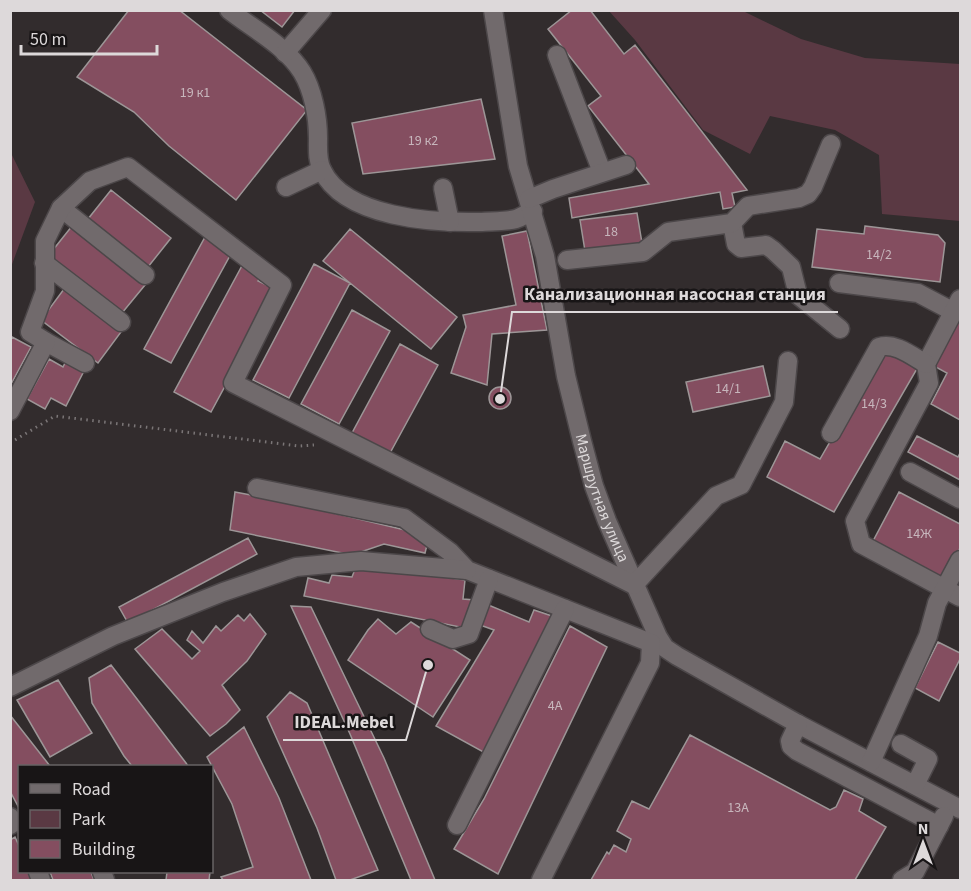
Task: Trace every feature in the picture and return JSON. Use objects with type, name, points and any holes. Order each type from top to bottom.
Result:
[{"type":"street","points":[[229,10],[296,63],[310,88],[316,123],[318,159],[322,170],[330,181],[347,196],[373,208],[401,217],[450,222],[515,219],[553,189],[626,165]]},
{"type":"street","points":[[285,53],[322,10]]},
{"type":"street","name":"Маршрутная улица","points":[[493,10],[518,166],[545,256],[566,376],[586,457],[607,521],[655,641],[677,656],[798,724],[956,806]]},
{"type":"street","points":[[557,55],[602,172]]},
{"type":"street","points":[[567,260],[643,252],[668,232],[732,224],[748,206],[799,198],[808,194],[813,186],[831,144]]},
{"type":"street","points":[[85,363],[30,332],[45,291],[45,241],[61,208],[90,181],[128,167],[282,285],[233,383],[634,585],[716,496],[741,485],[784,402],[788,361]]},
{"type":"street","points":[[286,187],[322,170]]},
{"type":"street","points":[[443,188],[450,222]]},
{"type":"street","points":[[61,208],[146,275]]},
{"type":"street","points":[[732,224],[736,244],[741,248],[766,245],[773,250],[791,267],[798,295],[840,328]]},
{"type":"street","points":[[44,262],[121,322]]},
{"type":"street","points":[[839,283],[918,293],[957,306],[926,364],[929,383],[855,521],[861,544],[953,593]]},
{"type":"street","points":[[10,411],[46,342]]},
{"type":"street","points":[[831,433],[879,347],[884,345],[894,347],[926,364]]},
{"type":"street","points":[[910,472],[960,499]]},
{"type":"street","points":[[257,488],[404,518],[450,552],[467,570]]},
{"type":"street","points":[[871,762],[928,636],[937,603],[953,593],[960,560]]},
{"type":"street","points":[[10,687],[113,636],[222,592],[296,567],[361,561],[467,570],[565,609],[655,641],[650,663],[541,880]]},
{"type":"street","points":[[430,629],[453,639],[469,634],[489,579]]},
{"type":"street","points":[[458,825],[565,609]]},
{"type":"street","points":[[798,724],[790,741],[791,746],[797,751],[939,826]]},
{"type":"street","points":[[901,744],[928,759],[915,785]]},
{"type":"street","points":[[902,880],[915,872],[939,826],[956,806]]},
{"type":"path","points":[[10,443],[55,416],[299,446]]},
{"type":"green space","points":[[609,11],[743,11],[801,39],[865,58],[960,64],[960,221],[882,214],[879,155],[835,130],[770,116],[750,154],[703,130],[635,40]]},
{"type":"green space","points":[[11,153],[35,202],[11,267]]},
{"type":"building","points":[[129,10],[179,10],[307,110],[236,200],[169,146],[134,112],[77,77]]},
{"type":"building","points":[[260,10],[295,10],[282,27]]},
{"type":"building","points":[[572,10],[590,10],[624,54],[635,45],[747,190],[732,193],[735,207],[723,209],[720,192],[572,218],[569,198],[649,184],[588,106],[601,96],[548,29]]},
{"type":"building","points":[[481,99],[495,159],[363,174],[352,123]]},
{"type":"building","points":[[111,190],[171,238],[148,267],[88,219]]},
{"type":"building","points":[[637,213],[642,243],[585,251],[580,220]]},
{"type":"building","points":[[72,226],[145,285],[122,313],[49,255]]},
{"type":"building","points":[[865,226],[938,235],[945,243],[940,282],[812,267],[817,229],[864,234]]},
{"type":"building","points":[[350,229],[457,317],[431,349],[323,261]]},
{"type":"building","points":[[527,231],[547,330],[492,334],[487,385],[451,373],[466,327],[463,315],[516,305],[502,236]]},
{"type":"building","points":[[205,237],[232,252],[171,363],[144,349]]},
{"type":"building","points":[[244,262],[263,272],[258,281],[277,290],[211,412],[174,392]]},
{"type":"building","points":[[314,264],[350,283],[289,398],[253,380]]},
{"type":"building","points":[[64,289],[121,332],[98,363],[41,320]]},
{"type":"building","points":[[352,310],[390,331],[339,424],[301,404]]},
{"type":"building","points":[[960,312],[960,420],[931,404],[947,373],[932,365]]},
{"type":"building","points":[[12,337],[31,347],[10,386],[10,340]]},
{"type":"building","points":[[400,344],[438,365],[390,453],[352,433]]},
{"type":"building","points":[[884,348],[918,367],[834,512],[767,477],[785,441],[820,459]]},
{"type":"building","points":[[49,359],[63,367],[67,359],[85,369],[66,406],[51,398],[45,409],[27,399]]},
{"type":"building","points":[[763,366],[770,396],[693,412],[686,382]]},
{"type":"building","points":[[500,387],[508,390],[511,398],[508,406],[500,409],[492,406],[489,398],[492,390]]},
{"type":"building","points":[[917,436],[958,457],[960,453],[960,480],[908,452]]},
{"type":"building","points":[[235,492],[405,530],[411,535],[428,541],[425,553],[384,544],[352,555],[230,530]]},
{"type":"building","points":[[899,492],[960,524],[960,548],[943,581],[872,543]]},
{"type":"building","points":[[248,538],[257,554],[128,623],[119,607]]},
{"type":"building","points":[[357,564],[465,580],[463,599],[475,600],[465,628],[304,596],[308,578],[329,583],[332,575],[352,577]]},
{"type":"building","points":[[486,604],[529,622],[534,610],[555,617],[487,754],[436,726],[494,630],[480,625]]},
{"type":"building","points":[[291,606],[311,607],[384,758],[435,880],[411,880],[350,734]]},
{"type":"building","points":[[250,614],[266,634],[247,661],[222,685],[240,710],[210,736],[135,649],[162,629],[192,659],[200,651],[187,640],[192,631],[203,643],[216,626],[221,631],[238,615],[244,621]]},
{"type":"building","points":[[378,619],[396,634],[411,622],[470,660],[433,717],[348,660]]},
{"type":"building","points":[[570,626],[607,647],[498,874],[454,849],[484,799]]},
{"type":"building","points":[[938,642],[960,653],[960,659],[939,701],[915,688]]},
{"type":"building","points":[[111,665],[187,765],[131,765],[92,703],[89,678]]},
{"type":"building","points":[[58,680],[92,733],[50,757],[17,700]]},
{"type":"building","points":[[290,692],[307,703],[378,870],[350,880],[336,880],[317,828],[267,717]]},
{"type":"building","points":[[10,715],[49,765],[18,765],[18,806],[10,791]]},
{"type":"building","points":[[244,727],[279,798],[311,880],[223,880],[221,877],[253,867],[232,804],[207,757]]},
{"type":"building","points":[[690,735],[830,810],[836,807],[844,790],[863,799],[859,811],[886,827],[855,880],[591,880],[607,852],[609,854],[614,845],[626,852],[631,839],[617,831],[632,801],[649,809]]},
{"type":"building","points":[[15,837],[18,844],[18,873],[28,873],[31,880],[10,880],[10,840]]},
{"type":"building","points":[[50,873],[91,873],[94,880],[53,880]]},
{"type":"building","points":[[167,873],[210,873],[209,880],[166,880]]},
{"type":"place","name":"Канализационная насосная станция","points":[[500,399]]},
{"type":"place","name":"IDEAL.Mebel","points":[[428,665]]}]
